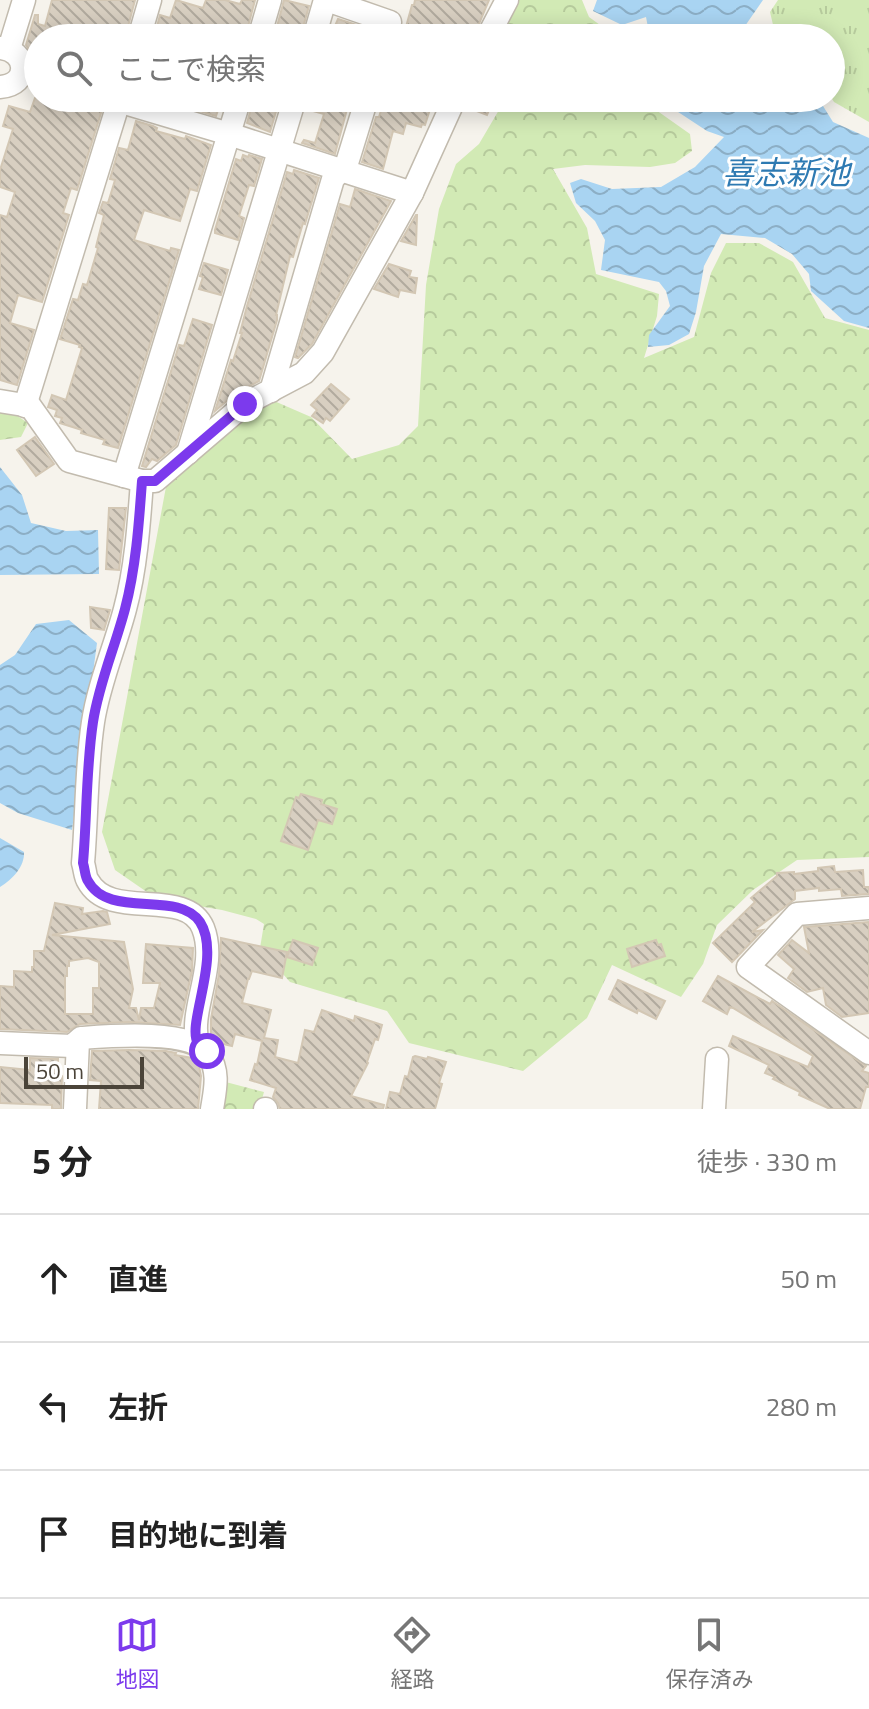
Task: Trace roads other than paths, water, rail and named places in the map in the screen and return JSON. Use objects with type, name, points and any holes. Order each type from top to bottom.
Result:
[{"type":"street","points":[[24,0],[4,48],[20,59],[24,67]]},
{"type":"street","points":[[143,24],[150,0]]},
{"type":"street","points":[[263,24],[270,0]]},
{"type":"street","points":[[494,24],[507,0]]},
{"type":"street","points":[[321,24],[332,1],[389,24]]},
{"type":"street","points":[[0,87],[24,79]]},
{"type":"street","points":[[25,406],[111,112]]},
{"type":"street","points":[[157,112],[412,193]]},
{"type":"street","points":[[198,1044],[195,1033],[206,974],[206,939],[202,926],[194,914],[174,907],[123,902],[99,893],[88,882],[83,863],[93,723],[125,608],[138,528],[133,478],[236,112]]},
{"type":"street","points":[[188,454],[291,112]]},
{"type":"street","points":[[271,391],[333,179],[347,163],[363,112]]},
{"type":"street","points":[[0,401],[30,406],[69,461],[155,481],[245,404],[304,373],[323,352],[412,193],[449,112]]},
{"type":"street","points":[[869,908],[797,914],[748,967],[869,1053]]},
{"type":"street","points":[[0,1043],[72,1046],[81,1038],[144,1035],[198,1044],[207,1051],[214,1064],[217,1079],[212,1109]]},
{"type":"street","points":[[75,1109],[78,1041]]},
{"type":"street","points":[[714,1109],[717,1059]]},
{"type":"water","points":[[597,0],[763,0],[746,24],[647,24],[646,17],[620,24],[593,11]]},
{"type":"water","name":"喜志新池","points":[[678,112],[827,112],[833,122],[869,138],[869,328],[844,321],[811,291],[809,274],[792,254],[765,238],[721,234],[704,266],[689,334],[669,345],[648,347],[649,335],[670,306],[666,291],[659,282],[601,270],[605,240],[595,221],[576,203],[570,183],[581,179],[612,189],[661,187],[695,167],[724,137],[707,131]]},
{"type":"water","points":[[0,467],[22,495],[31,523],[66,531],[98,530],[99,574],[0,575]]},
{"type":"water","points":[[69,620],[97,643],[72,830],[18,813],[0,803],[0,665],[15,655],[36,624]]},
{"type":"water","points":[[0,838],[24,852],[17,872],[0,887]]}]
